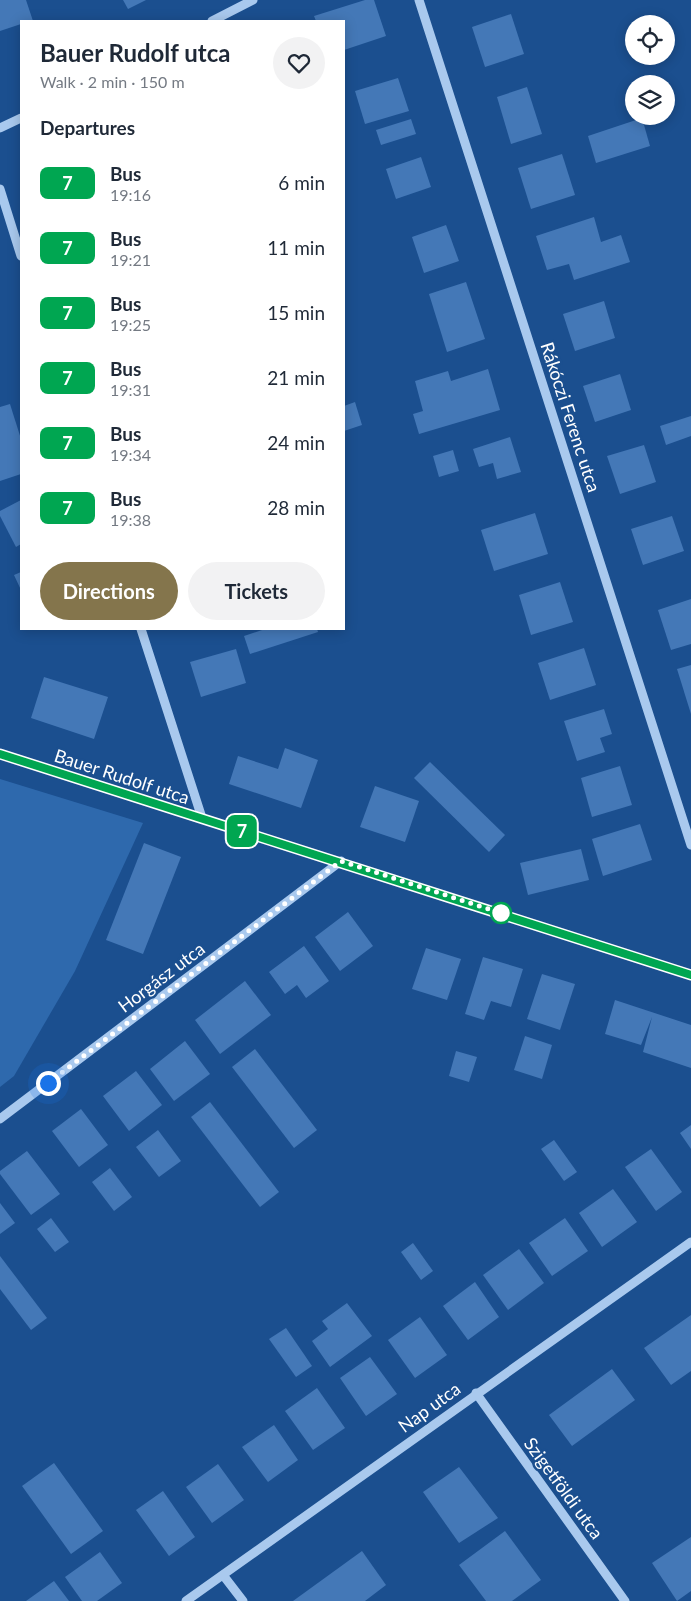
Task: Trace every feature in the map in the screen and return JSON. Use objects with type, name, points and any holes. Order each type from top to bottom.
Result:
[{"type":"street","points":[[214,20],[253,0]]},
{"type":"street","name":"Rákóczi Ferenc utca","points":[[419,0],[691,845]]},
{"type":"street","points":[[0,128],[20,118]]},
{"type":"street","points":[[0,189],[20,253]]},
{"type":"street","points":[[141,630],[202,818]]},
{"type":"street","name":"Bauer Rudolf utca","points":[[0,754],[341,861],[691,975]]},
{"type":"street","name":"Horgász utca","points":[[0,1119],[341,861]]},
{"type":"street","name":"Nap utca","points":[[186,1601],[476,1393],[691,1242]]},
{"type":"street","name":"Szigetföldi utca","points":[[476,1393],[625,1601]]},
{"type":"street","points":[[223,1575],[242,1601]]},
{"type":"shaded area","points":[[0,779],[143,823],[75,971],[14,1076],[0,1087]]},
{"type":"building","points":[[0,0],[26,0],[33,20],[20,20],[20,24],[0,31]]},
{"type":"building","points":[[123,0],[146,0],[128,9]]},
{"type":"building","points":[[365,0],[374,0],[386,36],[345,50],[345,20],[316,20],[314,16]]},
{"type":"building","points":[[511,14],[524,54],[485,67],[472,27]]},
{"type":"building","points":[[398,78],[409,111],[365,124],[355,91]]},
{"type":"building","points":[[527,87],[542,134],[511,144],[497,97]]},
{"type":"building","points":[[411,119],[416,134],[381,145],[376,130]]},
{"type":"building","points":[[625,124],[644,125],[650,146],[596,163],[588,136]]},
{"type":"building","points":[[562,154],[575,195],[531,209],[518,168]]},
{"type":"building","points":[[421,157],[431,187],[396,199],[386,169]]},
{"type":"building","points":[[594,217],[601,242],[621,235],[630,262],[574,280],[569,264],[547,270],[536,236]]},
{"type":"building","points":[[446,225],[459,261],[424,273],[412,237]]},
{"type":"building","points":[[466,282],[485,339],[447,352],[429,294]]},
{"type":"building","points":[[604,301],[615,338],[575,351],[563,314]]},
{"type":"building","points":[[488,369],[500,410],[419,434],[413,414],[423,411],[415,381],[448,371],[451,381]]},
{"type":"building","points":[[620,374],[631,410],[595,422],[583,386]]},
{"type":"building","points":[[355,402],[362,425],[345,431],[345,406]]},
{"type":"building","points":[[10,404],[20,436],[20,474],[0,481],[0,407]]},
{"type":"building","points":[[691,416],[691,436],[666,445],[660,426]]},
{"type":"building","points":[[510,437],[521,472],[497,479],[493,463],[479,467],[473,449]]},
{"type":"building","points":[[644,445],[656,482],[620,494],[607,456]]},
{"type":"building","points":[[453,450],[459,471],[439,477],[433,456]]},
{"type":"building","points":[[20,501],[20,545],[16,547],[0,516],[0,511]]},
{"type":"building","points":[[535,513],[548,554],[494,571],[481,530]]},
{"type":"building","points":[[672,516],[684,551],[643,565],[631,529]]},
{"type":"building","points":[[20,572],[20,588],[14,575]]},
{"type":"building","points":[[560,582],[573,622],[531,635],[519,595]]},
{"type":"building","points":[[691,599],[691,644],[671,650],[658,610]]},
{"type":"building","points":[[262,630],[317,630],[318,632],[250,654],[244,636]]},
{"type":"building","points":[[584,648],[596,685],[550,700],[538,663]]},
{"type":"building","points":[[236,649],[246,683],[201,697],[190,662]]},
{"type":"building","points":[[691,665],[691,714],[677,669]]},
{"type":"building","points":[[44,677],[108,697],[94,739],[31,718]]},
{"type":"building","points":[[604,709],[612,734],[600,738],[605,752],[577,761],[564,721]]},
{"type":"building","points":[[285,748],[318,760],[301,808],[229,784],[238,756],[278,769]]},
{"type":"building","points":[[430,762],[505,835],[489,852],[414,778]]},
{"type":"building","points":[[620,766],[632,805],[592,817],[581,778]]},
{"type":"building","points":[[375,786],[419,801],[405,842],[360,827]]},
{"type":"building","points":[[640,824],[652,860],[603,876],[592,839]]},
{"type":"building","points":[[144,843],[181,857],[143,954],[106,940]]},
{"type":"building","points":[[581,849],[589,880],[528,895],[520,863]]},
{"type":"building","points":[[348,912],[373,946],[340,971],[315,937]]},
{"type":"building","points":[[304,946],[329,981],[306,998],[297,985],[285,994],[269,972]]},
{"type":"building","points":[[426,948],[461,959],[447,1000],[412,989]]},
{"type":"building","points":[[483,957],[523,969],[511,1007],[491,1001],[484,1020],[465,1014]]},
{"type":"building","points":[[542,974],[575,984],[560,1030],[527,1019]]},
{"type":"building","points":[[245,981],[271,1015],[220,1054],[195,1020]]},
{"type":"building","points":[[615,1000],[691,1025],[691,1068],[643,1052],[652,1017],[641,1045],[605,1034]]},
{"type":"building","points":[[525,1036],[552,1045],[542,1079],[514,1070]]},
{"type":"building","points":[[185,1041],[210,1074],[174,1101],[150,1069]]},
{"type":"building","points":[[255,1049],[317,1130],[294,1148],[232,1067]]},
{"type":"building","points":[[456,1051],[477,1057],[469,1082],[449,1076]]},
{"type":"building","points":[[136,1071],[162,1105],[129,1131],[103,1096]]},
{"type":"building","points":[[210,1102],[279,1192],[260,1207],[191,1117]]},
{"type":"building","points":[[81,1109],[108,1145],[79,1167],[52,1131]]},
{"type":"building","points":[[691,1125],[691,1149],[680,1133]]},
{"type":"building","points":[[158,1130],[181,1161],[159,1177],[136,1147]]},
{"type":"building","points":[[554,1140],[577,1172],[564,1181],[541,1149]]},
{"type":"building","points":[[651,1149],[682,1192],[656,1211],[625,1167]]},
{"type":"building","points":[[27,1151],[60,1194],[31,1215],[0,1174],[0,1171]]},
{"type":"building","points":[[110,1168],[132,1197],[114,1211],[92,1182]]},
{"type":"building","points":[[613,1189],[637,1222],[602,1247],[579,1213]]},
{"type":"building","points":[[0,1203],[15,1223],[0,1234]]},
{"type":"building","points":[[51,1218],[69,1242],[55,1252],[37,1229]]},
{"type":"building","points":[[565,1218],[588,1251],[552,1276],[529,1243]]},
{"type":"building","points":[[413,1243],[433,1271],[421,1280],[401,1252]]},
{"type":"building","points":[[519,1249],[544,1283],[508,1310],[483,1275]]},
{"type":"building","points":[[0,1256],[47,1318],[31,1330],[0,1289]]},
{"type":"building","points":[[475,1282],[499,1317],[468,1340],[443,1306]]},
{"type":"building","points":[[347,1303],[372,1336],[330,1367],[312,1341],[328,1329],[322,1321]]},
{"type":"building","points":[[691,1315],[691,1371],[671,1385],[644,1348]]},
{"type":"building","points":[[420,1317],[447,1355],[415,1378],[388,1340]]},
{"type":"building","points":[[286,1328],[312,1366],[296,1377],[269,1339]]},
{"type":"building","points":[[370,1357],[397,1394],[366,1416],[340,1378]]},
{"type":"building","points":[[612,1369],[635,1400],[572,1446],[549,1415]]},
{"type":"building","points":[[317,1388],[345,1428],[313,1450],[285,1411]]},
{"type":"building","points":[[274,1425],[298,1460],[268,1482],[242,1447]]},
{"type":"building","points":[[54,1463],[103,1531],[71,1554],[22,1486]]},
{"type":"building","points":[[218,1464],[244,1500],[212,1523],[186,1487]]},
{"type":"building","points":[[459,1467],[498,1518],[459,1543],[423,1492]]},
{"type":"building","points":[[163,1491],[195,1537],[169,1556],[136,1510]]},
{"type":"building","points":[[505,1531],[541,1580],[512,1601],[486,1601],[459,1565]]},
{"type":"building","points":[[691,1537],[691,1591],[677,1601],[652,1563]]},
{"type":"building","points":[[362,1551],[386,1585],[365,1601],[293,1601]]},
{"type":"building","points":[[100,1552],[122,1583],[97,1601],[82,1601],[65,1577]]},
{"type":"building","points":[[54,1581],[69,1601],[26,1601]]},
{"type":"bus line","name":"7","points":[[0,754],[341,861],[691,975]]},
{"type":"route","points":[[48,1083],[341,861],[507,915],[501,913]]}]
